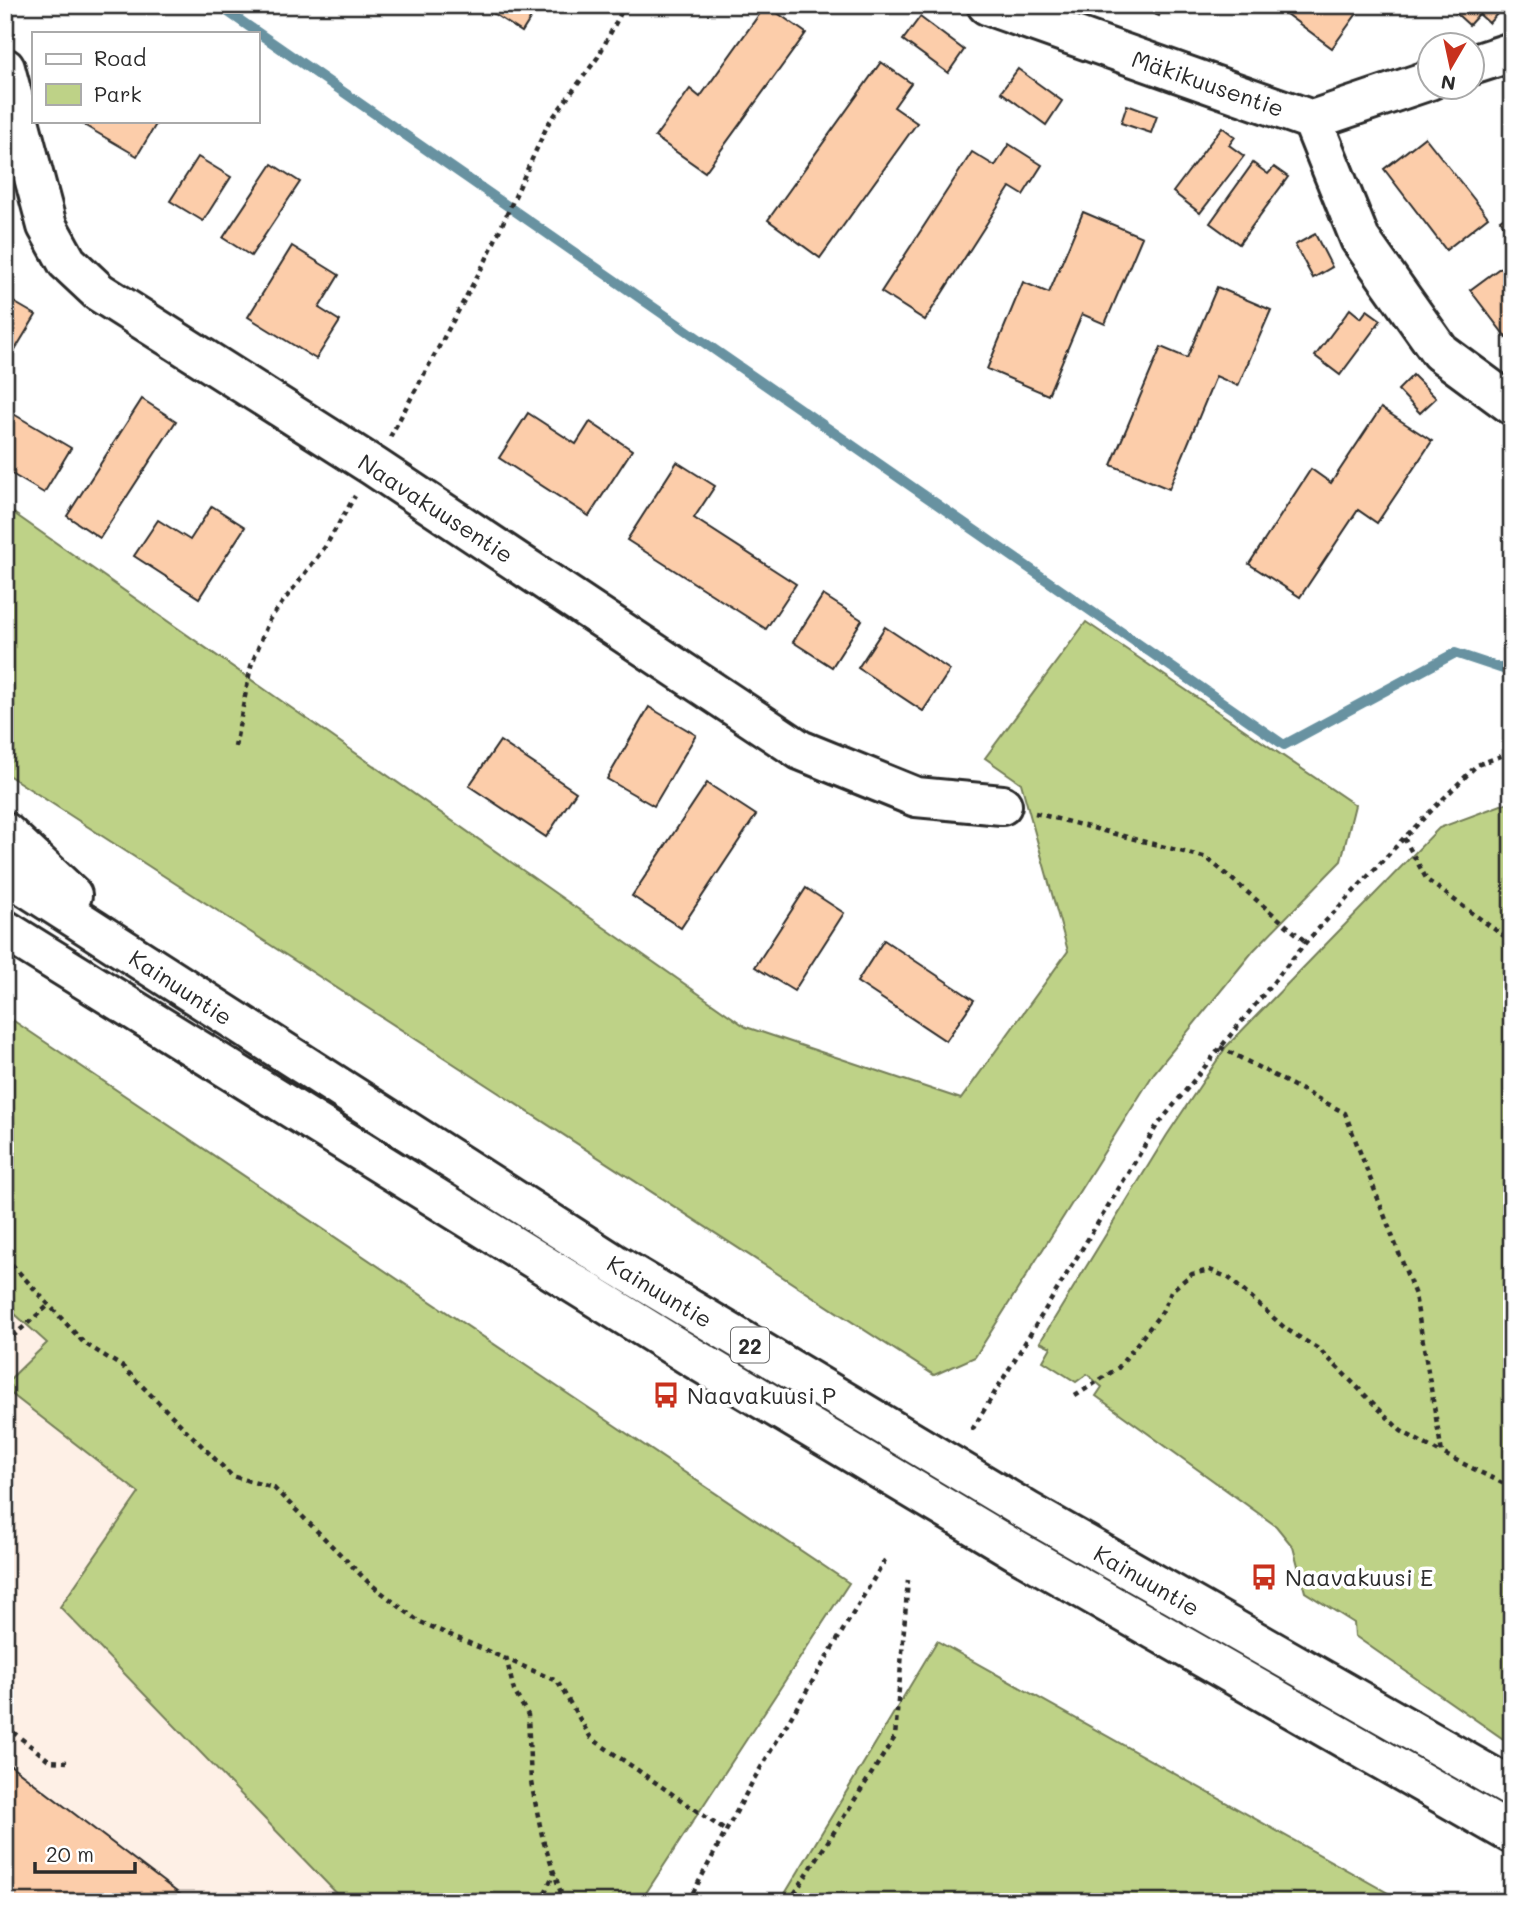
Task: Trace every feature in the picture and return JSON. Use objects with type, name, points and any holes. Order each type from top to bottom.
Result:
[{"type":"main road","name":"Mäkikuusentie","points":[[987,5],[1312,120],[1416,85]]},
{"type":"main road","points":[[1486,60],[1512,52]]},
{"type":"main road","name":"Naavakuusentie","points":[[5,68],[47,226],[67,262],[99,292],[373,466],[800,750],[916,797],[1002,805]]},
{"type":"main road","points":[[1312,120],[1360,239],[1440,352],[1512,405]]},
{"type":"main road","points":[[5,832],[148,966]]},
{"type":"main road","name":"Kainuuntie","points":[[5,873],[625,1270],[1027,1511],[1512,1788]]},
{"type":"main road","name":"Kainuuntie","points":[[5,930],[127,1003],[223,1066],[692,1357],[1015,1550],[1512,1834]]},
{"type":"main road","points":[[5,954],[127,1003]]},
{"type":"path","points":[[235,747],[251,666],[269,620],[325,547],[373,466],[496,239],[548,124],[598,57],[625,5]]},
{"type":"path","points":[[972,1430],[1156,1127],[1306,942],[1404,838],[1477,765],[1512,752]]},
{"type":"path","points":[[1002,805],[1207,858],[1306,942]]},
{"type":"path","points":[[1404,838],[1427,880],[1512,943]]},
{"type":"path","points":[[1220,1047],[1345,1113],[1415,1295],[1442,1453]]},
{"type":"path","points":[[5,1257],[83,1343],[123,1367],[232,1476],[274,1489],[368,1582],[418,1621],[506,1656],[557,1681],[591,1738],[726,1831]]},
{"type":"path","points":[[1075,1396],[1118,1368],[1162,1312],[1172,1290],[1192,1274],[1210,1270],[1229,1278],[1286,1329],[1320,1350],[1401,1432],[1512,1488]]},
{"type":"path","points":[[5,1343],[50,1304]]},
{"type":"path","points":[[688,1902],[726,1831],[885,1560]]},
{"type":"path","points":[[789,1902],[895,1737],[908,1580]]},
{"type":"path","points":[[506,1656],[514,1691],[528,1715],[531,1782],[544,1840],[564,1902]]},
{"type":"path","points":[[5,1727],[50,1761],[67,1762]]},
{"type":"path","points":[[541,1902],[555,1872]]},
{"type":"shaded area","points":[[5,1305],[48,1343],[5,1384]]},
{"type":"shaded area","points":[[5,1389],[139,1493],[60,1607],[345,1902],[5,1902]]},
{"type":"green space","points":[[5,507],[746,1027],[961,1099],[1068,951],[1021,783],[985,758],[1086,622],[1355,805],[1341,861],[1254,950],[1154,1073],[975,1357],[934,1375],[5,773]]},
{"type":"green space","points":[[1512,801],[1512,1745],[1355,1636],[1354,1623],[1305,1592],[1293,1547],[1276,1526],[1096,1396],[1102,1387],[1087,1374],[1076,1382],[1043,1361],[1051,1347],[1040,1342],[1167,1135],[1226,1047],[1439,828]]},
{"type":"green space","points":[[5,1015],[849,1583],[640,1902],[345,1902],[60,1607],[139,1493],[5,1389],[5,1384],[47,1343],[5,1305]]},
{"type":"green space","points":[[937,1641],[1404,1902],[780,1902]]},
{"type":"building","points":[[480,5],[539,5],[522,32]]},
{"type":"building","points":[[766,5],[806,33],[705,172],[655,137],[690,89],[700,97]]},
{"type":"building","points":[[1132,5],[1163,5],[1159,16]]},
{"type":"building","points":[[1274,5],[1363,5],[1332,48]]},
{"type":"building","points":[[1447,5],[1505,5],[1489,23],[1479,14],[1469,25]]},
{"type":"building","points":[[920,17],[964,50],[948,73],[903,40]]},
{"type":"building","points":[[881,62],[911,83],[894,107],[917,123],[820,258],[768,220]]},
{"type":"building","points":[[1018,69],[1062,101],[1046,125],[1001,92]]},
{"type":"building","points":[[1127,105],[1157,116],[1151,133],[1121,123]]},
{"type":"building","points":[[79,122],[157,122],[137,156]]},
{"type":"building","points":[[1222,127],[1235,137],[1229,145],[1244,156],[1200,213],[1173,192]]},
{"type":"building","points":[[1425,137],[1488,217],[1446,250],[1384,169]]},
{"type":"building","points":[[1009,144],[1042,165],[1023,195],[1010,187],[925,320],[881,292],[972,152],[995,166]]},
{"type":"building","points":[[198,157],[231,177],[203,221],[170,201]]},
{"type":"building","points":[[1253,163],[1268,174],[1274,167],[1288,177],[1239,244],[1210,223]]},
{"type":"building","points":[[272,164],[300,182],[251,256],[223,238]]},
{"type":"building","points":[[1083,212],[1142,237],[1105,324],[1082,314],[1048,395],[987,369],[1023,282],[1049,293]]},
{"type":"building","points":[[1512,212],[1512,235],[1500,220]]},
{"type":"building","points":[[1315,234],[1332,267],[1313,278],[1295,245]]},
{"type":"building","points":[[292,246],[339,275],[319,308],[340,321],[316,359],[248,317]]},
{"type":"building","points":[[1512,259],[1512,345],[1470,290]]},
{"type":"building","points":[[1217,287],[1271,310],[1238,386],[1216,376],[1169,489],[1111,465],[1161,347],[1187,358]]},
{"type":"building","points":[[5,297],[36,315],[5,366]]},
{"type":"building","points":[[1350,309],[1361,318],[1367,310],[1381,320],[1340,375],[1315,356]]},
{"type":"building","points":[[1413,375],[1436,398],[1420,413],[1398,390]]},
{"type":"building","points":[[142,399],[176,421],[100,538],[67,516]]},
{"type":"building","points":[[1381,408],[1432,441],[1377,523],[1358,510],[1300,597],[1249,564],[1311,469],[1331,483]]},
{"type":"building","points":[[5,409],[71,448],[44,493],[5,470]]},
{"type":"building","points":[[528,413],[576,444],[590,422],[632,450],[589,516],[499,458]]},
{"type":"building","points":[[677,462],[715,486],[694,518],[796,584],[766,629],[627,540]]},
{"type":"building","points":[[212,506],[245,527],[199,598],[134,556],[158,520],[190,540]]},
{"type":"building","points":[[823,595],[862,620],[832,667],[793,642]]},
{"type":"building","points":[[885,627],[950,670],[923,711],[858,668]]},
{"type":"building","points":[[649,707],[696,735],[654,806],[607,779]]},
{"type":"building","points":[[500,741],[576,792],[546,837],[469,786]]},
{"type":"building","points":[[707,783],[756,815],[681,928],[632,896]]},
{"type":"building","points":[[806,888],[844,913],[794,991],[755,967]]},
{"type":"building","points":[[884,940],[974,1000],[946,1041],[857,982]]},
{"type":"building","points":[[5,1761],[190,1902],[17,1902],[5,1891]]},
{"type":"waterway","points":[[218,5],[257,32]]},
{"type":"waterway","points":[[259,33],[1284,745],[1455,653],[1512,672]]},
{"type":"place","name":"Naavakuusi P","points":[[666,1395]]},
{"type":"place","name":"Naavakuusi E","points":[[1264,1577]]}]
